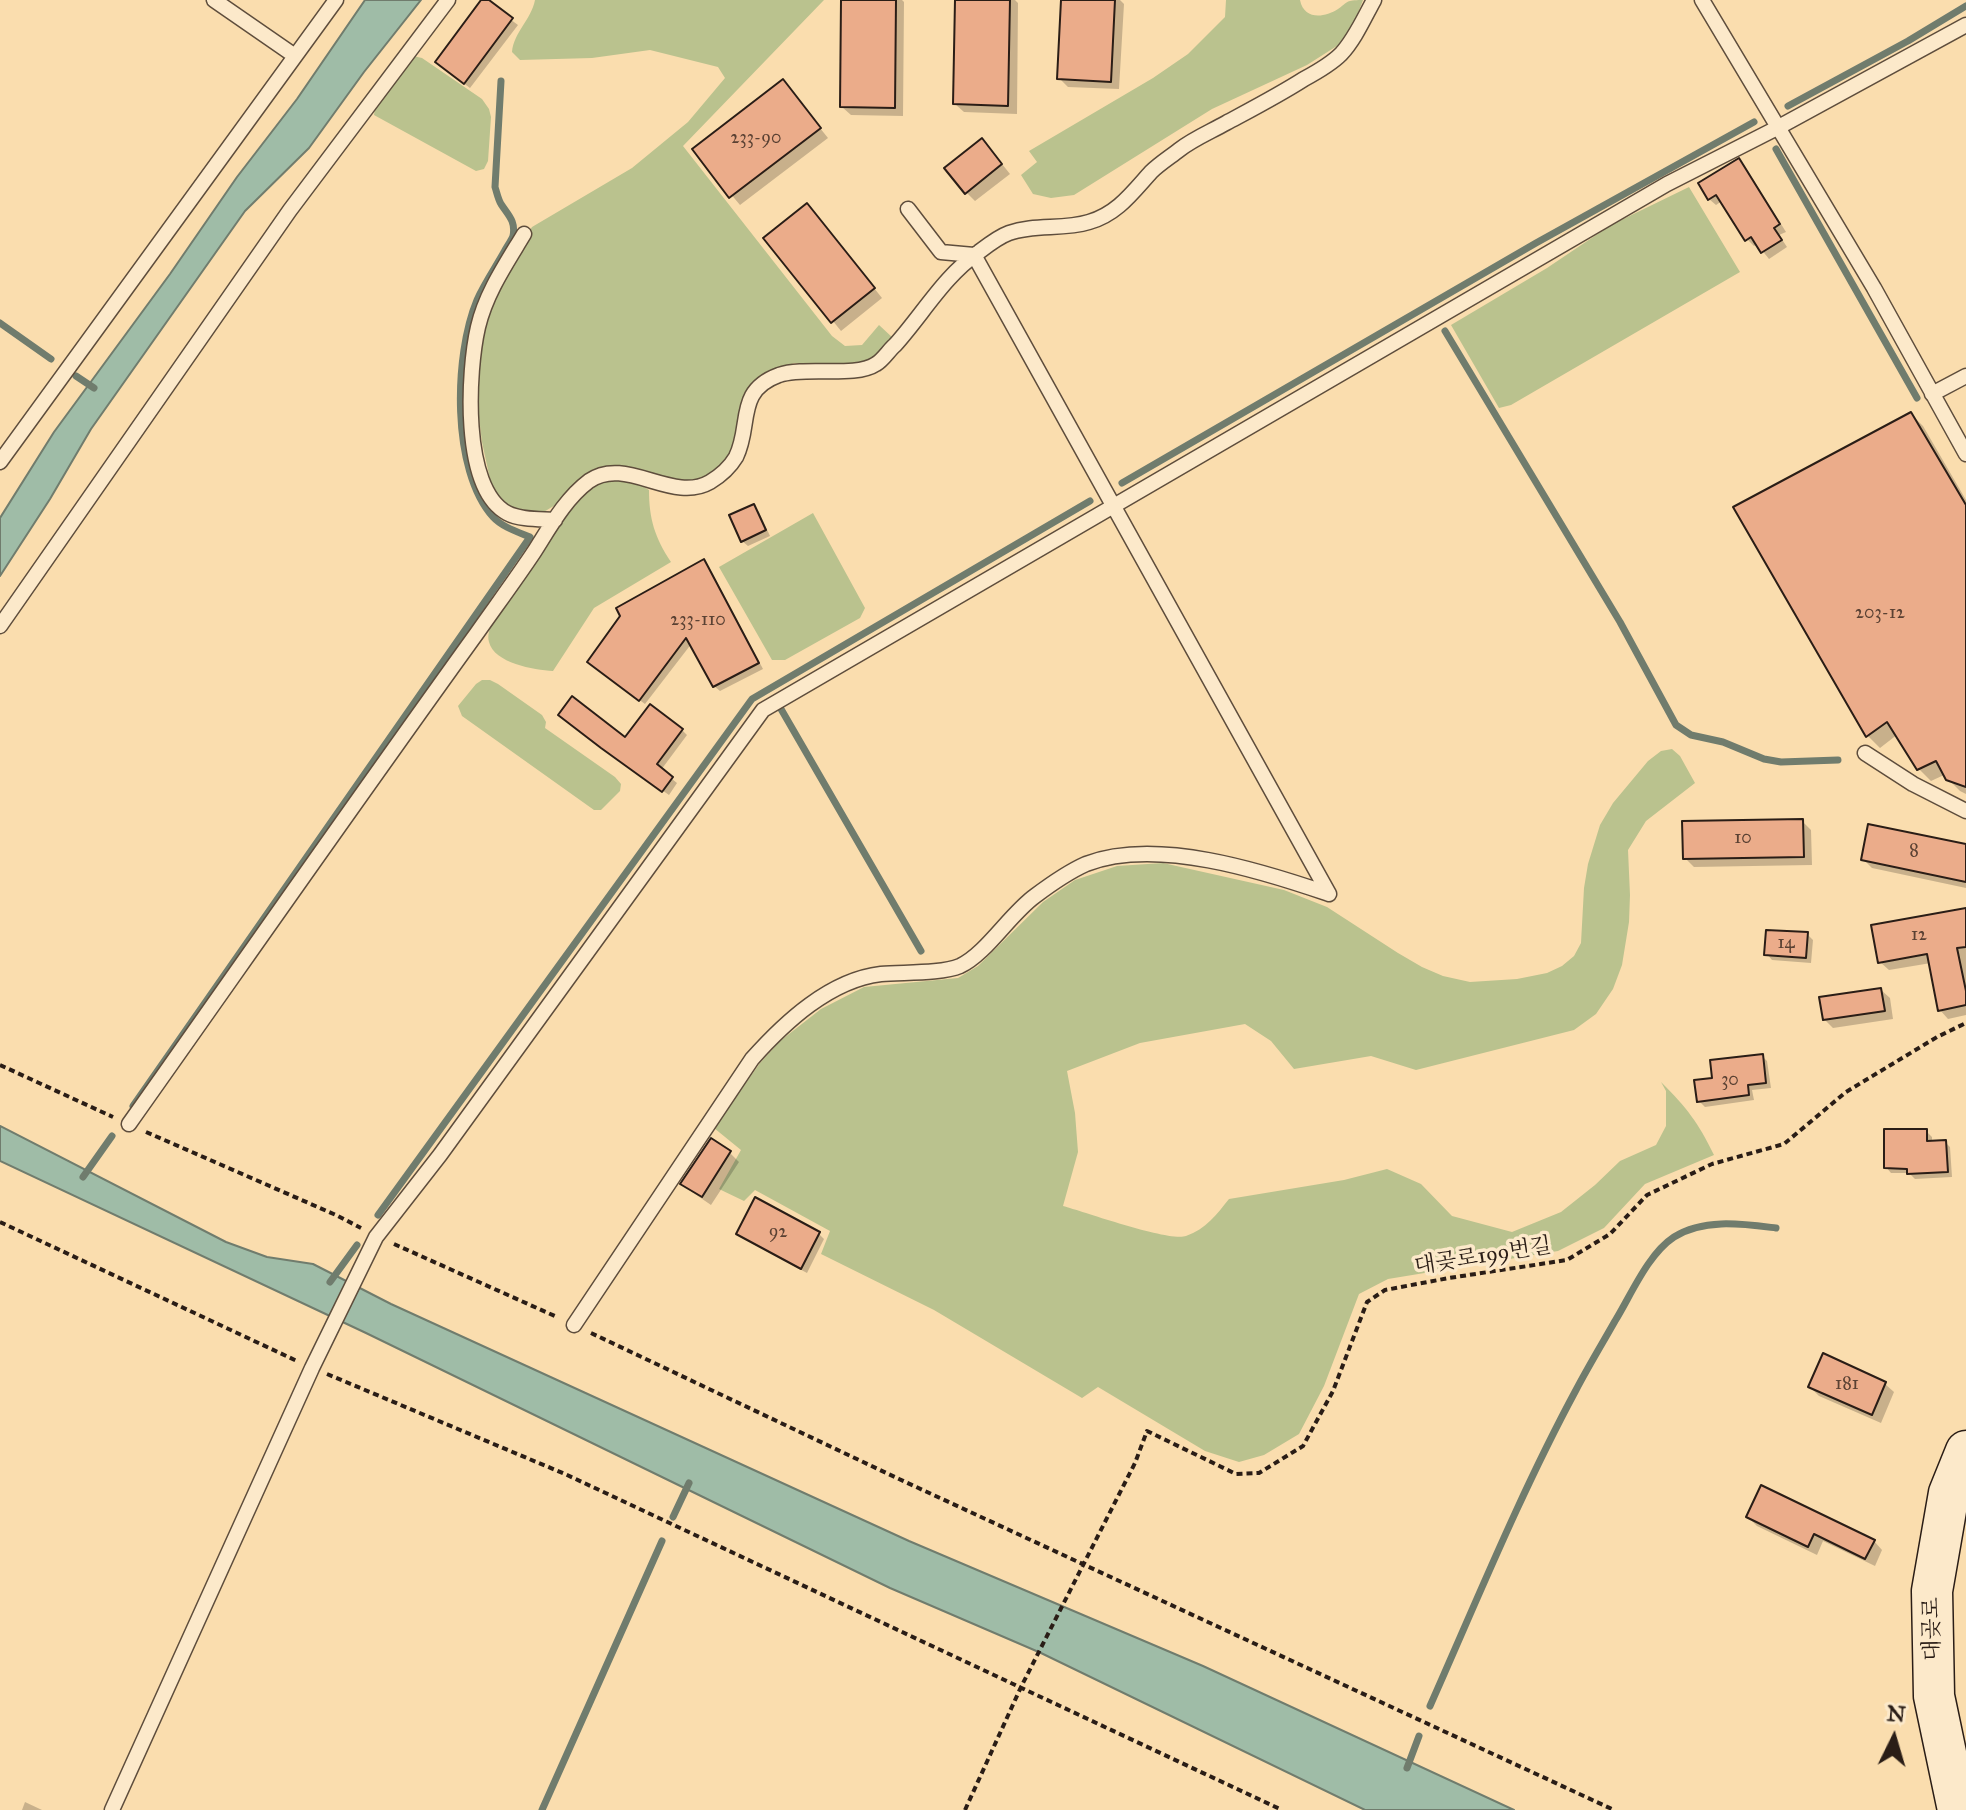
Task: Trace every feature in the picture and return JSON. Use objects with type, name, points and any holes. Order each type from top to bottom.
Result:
[{"type":"street","name":"대곶로","points":[[1958,1810],[1934,1696],[1932,1591],[1949,1493],[1966,1451]]},
{"type":"lane","points":[[214,0],[295,56]]},
{"type":"lane","points":[[0,462],[336,0]]},
{"type":"lane","points":[[0,626],[290,210],[448,0]]},
{"type":"lane","points":[[129,1124],[555,520],[571,498],[590,480],[612,472],[684,487],[708,483],[735,459],[747,407],[752,394],[764,382],[798,371],[851,370],[875,365],[912,326],[959,266],[974,255],[1004,235],[1024,229],[1088,223],[1115,211],[1154,169],[1185,145],[1324,68],[1353,39],[1374,0]]},
{"type":"lane","points":[[1702,0],[1874,288],[1966,454]]},
{"type":"lane","points":[[112,1810],[312,1368],[376,1237],[440,1155],[763,710],[1667,184],[1966,25]]},
{"type":"lane","points":[[908,209],[941,252],[974,255]]},
{"type":"lane","points":[[524,234],[494,282],[478,326],[470,376],[471,426],[478,467],[490,498],[506,513],[555,520]]},
{"type":"lane","points":[[574,1325],[752,1059],[788,1023],[830,993],[851,982],[876,975],[958,966],[971,959],[1031,899],[1064,875],[1088,863],[1117,857],[1151,854],[1236,866],[1329,894],[974,255]]},
{"type":"lane","points":[[1932,394],[1966,376]]},
{"type":"lane","points":[[1865,753],[1913,784],[1966,811]]},
{"type":"path","name":"대곶로199번길","points":[[1084,1564],[1135,1463],[1147,1431],[1236,1474],[1259,1473],[1303,1446],[1333,1391],[1367,1302],[1385,1290],[1567,1260],[1610,1234],[1647,1195],[1712,1164],[1784,1144],[1846,1092],[1966,1023]]},
{"type":"path","points":[[0,1065],[336,1215],[376,1237],[574,1325],[1614,1810]]},
{"type":"path","points":[[0,1222],[312,1368],[565,1474],[1282,1810]]},
{"type":"path","points":[[965,1810],[1021,1687],[1084,1564]]},
{"type":"green space","points":[[535,0],[824,0],[683,146],[832,336],[845,346],[862,345],[879,325],[893,338],[872,360],[850,364],[794,363],[756,379],[746,392],[731,459],[702,482],[584,479],[557,504],[542,513],[510,506],[498,498],[491,484],[482,442],[475,386],[478,327],[496,280],[532,227],[632,168],[688,122],[725,78],[718,67],[650,50],[592,58],[520,60],[512,52],[513,45]]},
{"type":"green space","points":[[1226,0],[1300,0],[1310,14],[1321,15],[1353,0],[1363,0],[1355,21],[1340,44],[1307,65],[1212,109],[1074,195],[1051,198],[1033,194],[1021,175],[1037,162],[1029,151],[1188,54],[1225,17]]},
{"type":"green space","points":[[413,56],[422,58],[482,99],[489,109],[488,161],[484,169],[476,171],[374,115],[375,108]]},
{"type":"green space","points":[[1689,187],[1740,272],[1511,405],[1499,408],[1451,325],[1547,268],[1611,225]]},
{"type":"green space","points":[[601,479],[632,480],[649,490],[654,528],[671,562],[594,608],[553,671],[506,660],[492,649],[489,642],[492,622],[584,492]]},
{"type":"green space","points":[[813,513],[865,608],[860,618],[785,660],[772,660],[719,567]]},
{"type":"green space","points":[[482,680],[498,684],[542,715],[545,728],[615,777],[621,784],[620,791],[601,810],[594,810],[462,716],[458,706]]},
{"type":"green space","points":[[1672,749],[1680,756],[1695,783],[1646,821],[1628,850],[1629,922],[1622,965],[1613,989],[1596,1014],[1574,1030],[1416,1070],[1371,1056],[1294,1069],[1271,1041],[1245,1024],[1140,1043],[1067,1071],[1078,1152],[1063,1206],[1145,1231],[1177,1237],[1199,1229],[1229,1199],[1344,1180],[1387,1169],[1421,1184],[1452,1216],[1512,1232],[1561,1212],[1620,1161],[1656,1145],[1666,1126],[1666,1091],[1661,1082],[1691,1116],[1708,1143],[1714,1155],[1645,1184],[1604,1228],[1558,1251],[1388,1279],[1359,1294],[1324,1386],[1299,1434],[1264,1455],[1239,1462],[1205,1451],[1098,1387],[1082,1398],[934,1310],[821,1254],[830,1231],[755,1190],[744,1201],[719,1189],[741,1150],[714,1128],[760,1063],[780,1041],[821,1009],[864,987],[958,978],[978,966],[1043,902],[1075,880],[1117,866],[1163,863],[1284,890],[1327,907],[1398,953],[1443,976],[1470,982],[1517,979],[1547,973],[1574,956],[1581,943],[1584,888],[1600,825],[1613,803],[1648,761],[1661,751]]},
{"type":"shaded area","points":[[365,0],[421,0],[309,148],[245,211],[91,429],[0,576],[0,518],[54,432],[237,177],[297,99]]},
{"type":"shaded area","points":[[0,1126],[226,1242],[267,1257],[313,1264],[391,1304],[909,1541],[1203,1666],[1514,1810],[1365,1810],[1041,1653],[890,1588],[366,1333],[0,1161]]},
{"type":"building","points":[[481,0],[489,0],[513,18],[464,84],[435,62]]},
{"type":"building","points":[[841,0],[896,0],[895,108],[840,107]]},
{"type":"building","points":[[955,0],[1010,0],[1008,106],[953,104]]},
{"type":"building","points":[[1061,0],[1115,0],[1111,82],[1057,79]]},
{"type":"building","points":[[783,79],[821,128],[729,198],[692,149]]},
{"type":"building","points":[[982,138],[1002,164],[965,194],[944,168]]},
{"type":"building","points":[[1739,158],[1780,224],[1774,228],[1782,240],[1761,253],[1751,237],[1745,241],[1716,195],[1708,200],[1698,183]]},
{"type":"building","points":[[807,203],[875,288],[831,323],[763,238]]},
{"type":"building","points":[[1911,412],[1966,505],[1966,787],[1946,780],[1936,761],[1917,770],[1887,722],[1866,737],[1733,507]]},
{"type":"building","points":[[754,504],[766,530],[741,542],[729,515]]},
{"type":"building","points":[[704,559],[759,663],[713,687],[686,638],[639,701],[587,662],[620,616],[616,608]]},
{"type":"building","points":[[572,696],[625,737],[650,704],[683,729],[657,764],[673,777],[662,792],[558,715]]},
{"type":"building","points":[[1803,819],[1804,857],[1683,859],[1682,821]]},
{"type":"building","points":[[1868,824],[1966,844],[1966,882],[1861,860]]},
{"type":"building","points":[[1966,908],[1966,947],[1957,948],[1966,1005],[1938,1011],[1927,954],[1878,963],[1871,925]]},
{"type":"building","points":[[1766,930],[1808,932],[1806,958],[1764,955]]},
{"type":"building","points":[[1881,988],[1885,1011],[1823,1020],[1819,997]]},
{"type":"building","points":[[1763,1054],[1766,1083],[1748,1085],[1749,1095],[1697,1102],[1694,1080],[1712,1078],[1710,1060]]},
{"type":"building","points":[[1884,1129],[1927,1129],[1927,1141],[1946,1140],[1948,1172],[1907,1174],[1907,1169],[1884,1168]]},
{"type":"building","points":[[711,1138],[731,1151],[702,1197],[680,1184]]},
{"type":"building","points":[[755,1197],[820,1232],[801,1269],[736,1234]]},
{"type":"building","points":[[1823,1353],[1886,1382],[1872,1415],[1808,1387]]},
{"type":"building","points":[[1761,1485],[1875,1540],[1865,1559],[1814,1534],[1808,1547],[1746,1517]]},
{"type":"waterway","points":[[1788,106],[1966,6]]},
{"type":"waterway","points":[[133,1106],[530,537],[497,521],[479,496],[463,442],[461,412],[461,380],[469,323],[477,300],[514,231],[495,187],[501,81]]},
{"type":"waterway","points":[[1122,483],[1536,243],[1754,122]]},
{"type":"waterway","points":[[1776,149],[1917,398]]},
{"type":"waterway","points":[[0,323],[51,359]]},
{"type":"waterway","points":[[1445,331],[1620,622],[1676,725],[1691,735],[1723,742],[1764,759],[1781,762],[1838,760]]},
{"type":"waterway","points":[[76,376],[94,388]]},
{"type":"waterway","points":[[378,1215],[752,699],[1090,501]]},
{"type":"waterway","points":[[781,709],[921,951]]},
{"type":"waterway","points":[[83,1177],[112,1136]]},
{"type":"waterway","points":[[1430,1706],[1537,1468],[1581,1381],[1648,1264],[1674,1237],[1698,1227],[1724,1224],[1776,1228]]},
{"type":"waterway","points":[[330,1282],[357,1245]]},
{"type":"waterway","points":[[673,1517],[689,1483]]},
{"type":"waterway","points":[[542,1810],[662,1541]]},
{"type":"waterway","points":[[1407,1768],[1419,1736]]}]
